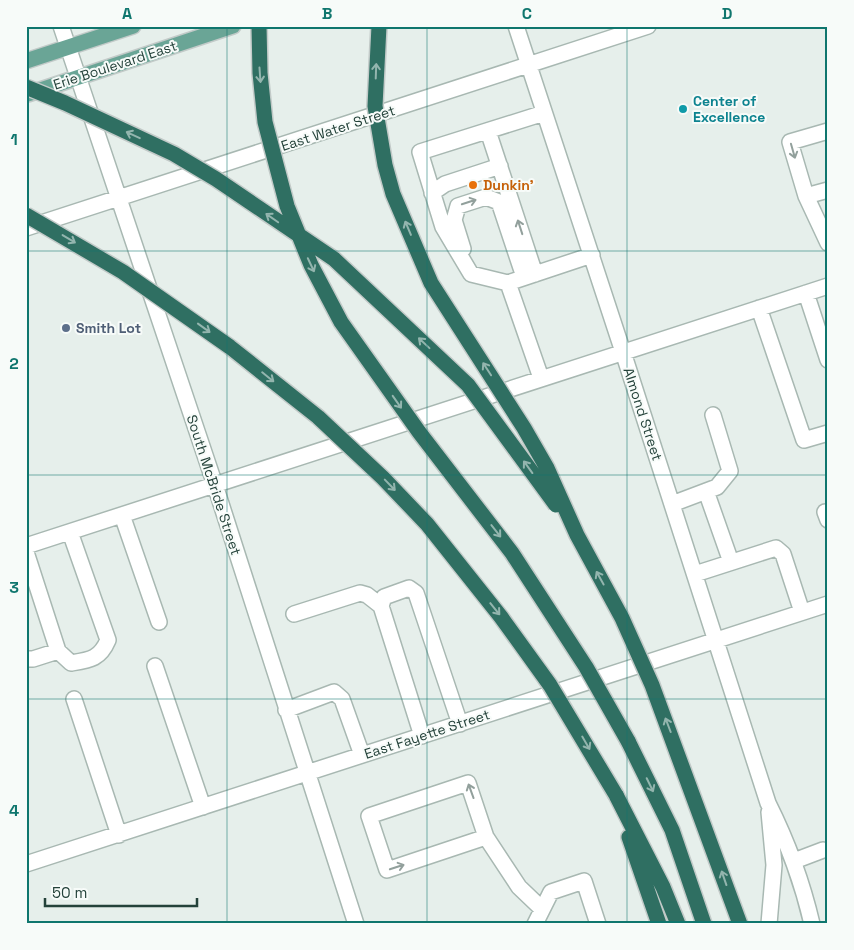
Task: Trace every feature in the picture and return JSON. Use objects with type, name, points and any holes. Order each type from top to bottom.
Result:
[{"type":"highway","points":[[259,26],[260,73],[265,122],[288,206],[311,265],[341,322],[419,432],[512,553],[586,668],[628,741],[672,830],[704,924]]},
{"type":"highway","points":[[379,26],[375,106],[384,165],[393,194],[430,283],[524,428],[547,468],[576,535],[622,618],[652,685],[740,924]]},
{"type":"highway","points":[[26,87],[65,103],[174,154],[216,179],[334,259],[468,385],[576,535]]},
{"type":"highway","points":[[26,215],[123,272],[230,347],[318,417],[383,478],[427,524],[501,617],[555,692],[616,795],[663,887],[678,924]]},
{"type":"highway","points":[[616,795],[659,924]]},
{"type":"main road","points":[[26,61],[133,26]]},
{"type":"main road","name":"Erie Boulevard East","points":[[26,94],[233,26]]},
{"type":"street","name":"South McBride Street","points":[[61,26],[215,485],[356,924]]},
{"type":"street","name":"Almond Street","points":[[516,26],[768,803],[794,861],[812,924]]},
{"type":"street","name":"East Water Street","points":[[26,228],[648,26]]},
{"type":"street","points":[[544,114],[420,152],[443,227],[471,274],[508,283],[592,256]]},
{"type":"street","points":[[488,131],[500,166],[530,276]]},
{"type":"street","points":[[828,131],[790,142],[806,196],[828,243]]},
{"type":"street","points":[[432,193],[445,184],[500,166]]},
{"type":"street","points":[[806,196],[828,190]]},
{"type":"street","points":[[471,274],[454,220],[458,206],[486,197],[499,202],[530,276]]},
{"type":"street","points":[[508,283],[542,378]]},
{"type":"street","points":[[26,546],[828,286]]},
{"type":"street","points":[[806,293],[828,360]]},
{"type":"street","points":[[759,308],[804,440],[828,432]]},
{"type":"street","points":[[672,504],[717,487],[730,470],[713,415]]},
{"type":"street","points":[[706,491],[731,562]]},
{"type":"street","points":[[122,515],[159,622]]},
{"type":"street","points":[[26,552],[58,651],[71,663],[90,660],[103,652],[108,640],[70,532]]},
{"type":"street","points":[[695,574],[776,548],[783,554],[802,612]]},
{"type":"street","points":[[381,606],[384,597],[409,588],[416,594],[460,724]]},
{"type":"street","points":[[294,614],[360,593],[367,595],[381,606],[422,736]]},
{"type":"street","name":"East Fayette Street","points":[[26,864],[828,604]]},
{"type":"street","points":[[26,659],[33,660],[58,651]]},
{"type":"street","points":[[155,666],[203,807]]},
{"type":"street","points":[[286,710],[334,692],[342,699],[362,755]]},
{"type":"street","points":[[74,698],[119,835]]},
{"type":"street","points":[[486,837],[387,870],[369,816],[468,783],[486,837],[519,887],[542,909]]},
{"type":"street","name":"Almond Street","points":[[768,803],[774,865],[769,924]]},
{"type":"street","points":[[794,861],[824,850]]},
{"type":"street","points":[[536,924],[551,892],[584,881],[598,924]]},
{"type":"place","name":"Center of Excellence","points":[[683,109]]},
{"type":"place","name":"Dunkin'","points":[[473,185]]},
{"type":"place","name":"Smith Lot","points":[[66,328]]}]
